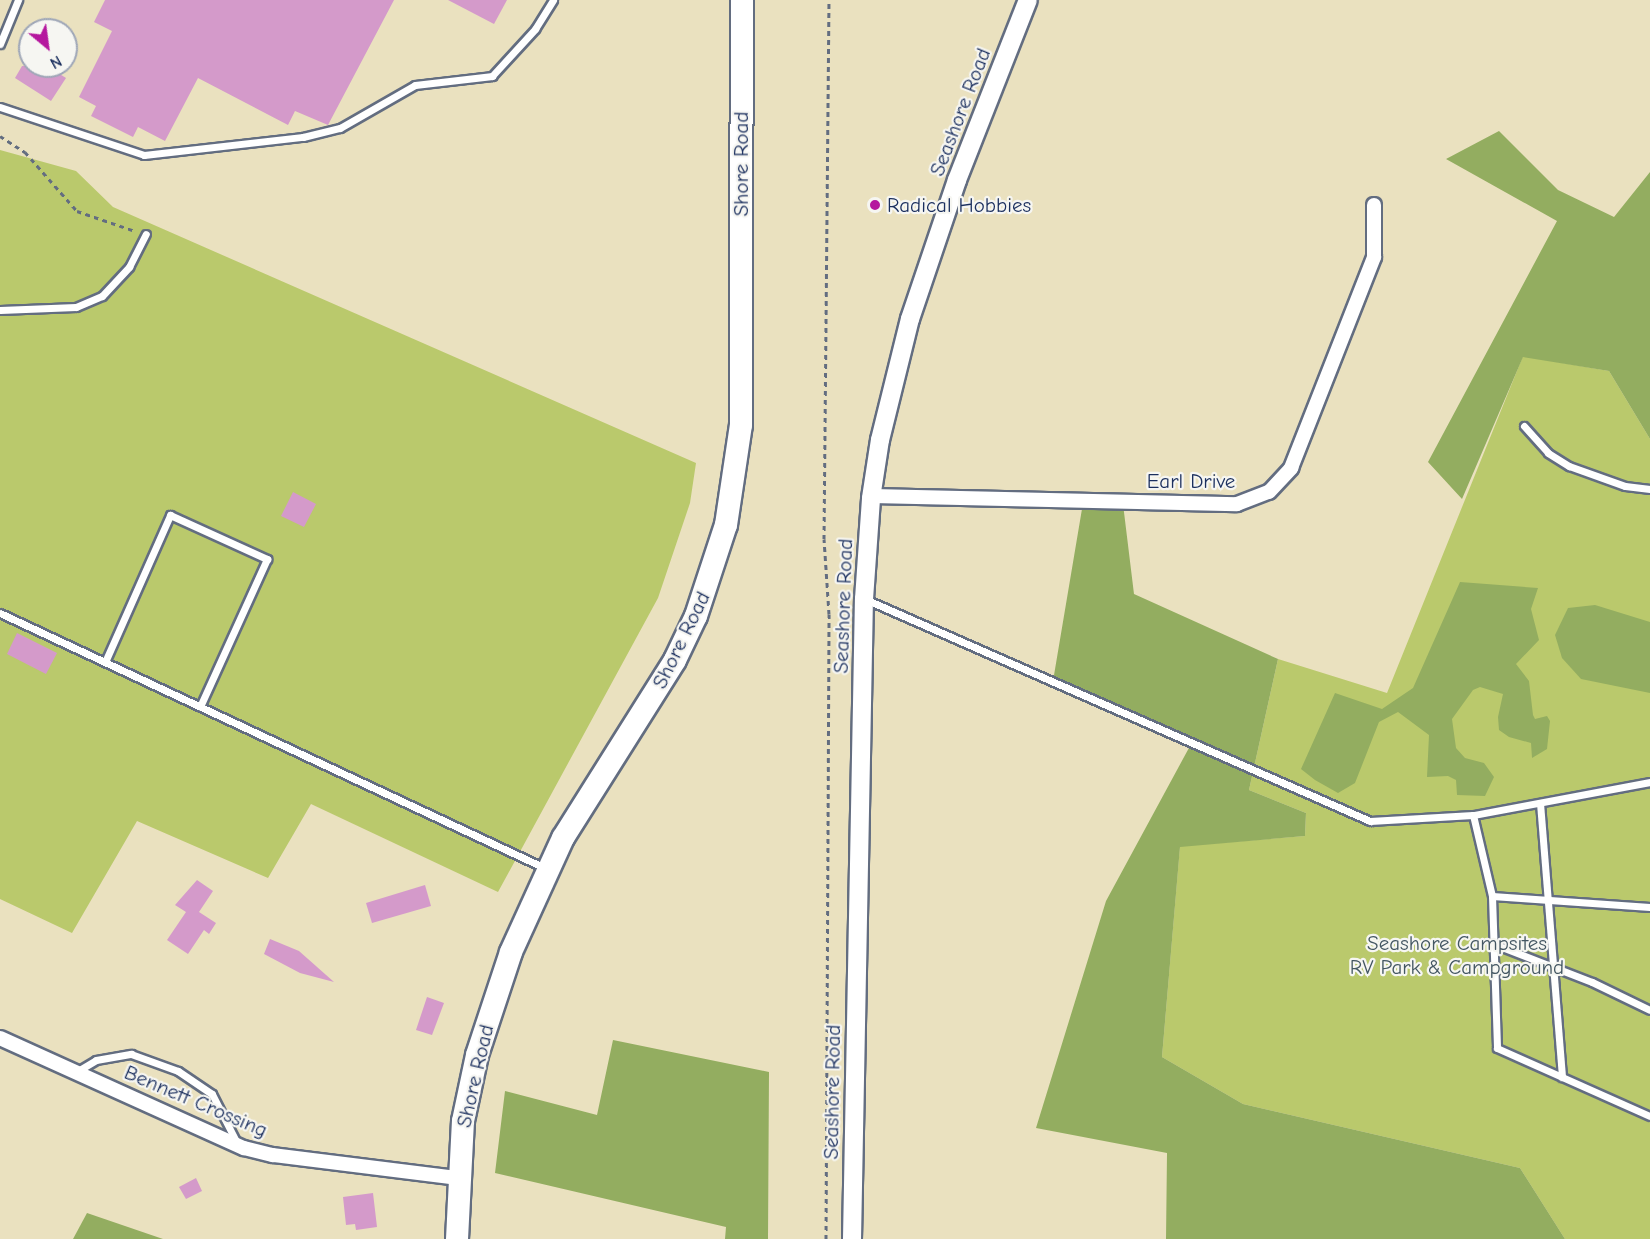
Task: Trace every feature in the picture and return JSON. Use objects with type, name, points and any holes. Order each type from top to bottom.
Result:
[{"type":"main road","name":"Shore Road","points":[[457,1239],[458,1178],[463,1121],[477,1054],[511,952],[547,869],[589,791],[675,660],[699,607],[726,525],[741,425],[742,0]]},
{"type":"street","name":"Seashore Road","points":[[852,1239],[864,599],[872,496],[880,440],[910,319],[957,180],[1028,0]]},
{"type":"street","name":"Earl Drive","points":[[872,496],[1237,504],[1269,492],[1291,468],[1374,257],[1374,205]]},
{"type":"street","name":"Bennett Crossing","points":[[0,1038],[238,1146],[273,1155],[458,1178]]},
{"type":"lane","points":[[0,44],[18,0]]},
{"type":"lane","points":[[0,107],[144,155],[303,137],[340,128],[415,85],[492,76],[535,29],[553,0]]},
{"type":"lane","points":[[0,310],[76,307],[102,296],[129,267],[146,234]]},
{"type":"lane","points":[[1524,426],[1548,453],[1569,466],[1625,486],[1650,489]]},
{"type":"lane","points":[[105,662],[170,515],[267,559],[200,707]]},
{"type":"lane","points":[[864,599],[1370,821],[1473,815],[1650,782]]},
{"type":"lane","points":[[0,613],[547,869]]},
{"type":"lane","points":[[1540,802],[1562,1077]]},
{"type":"lane","points":[[1473,815],[1492,896],[1497,1048],[1650,1116]]},
{"type":"lane","points":[[1492,896],[1650,907]]},
{"type":"lane","points":[[1494,944],[1552,966],[1650,1010]]},
{"type":"lane","points":[[75,1072],[96,1060],[130,1054],[178,1071],[212,1094],[238,1146]]},
{"type":"path","points":[[826,1239],[829,614],[824,539],[829,0]]},
{"type":"path","points":[[0,136],[25,152],[78,211],[146,234]]},
{"type":"green space","points":[[1499,131],[1558,190],[1614,217],[1650,172],[1650,439],[1609,371],[1523,357],[1462,499],[1428,462],[1557,221],[1446,159]]},
{"type":"green space","points":[[0,150],[76,171],[113,207],[696,463],[690,503],[658,598],[498,892],[311,804],[268,878],[137,821],[72,933],[0,899]]},
{"type":"green space","name":"Seashore Campsites RV Park & Campground","points":[[1523,356],[1609,371],[1650,439],[1650,1239],[1565,1239],[1520,1168],[1243,1104],[1162,1057],[1180,846],[1305,836],[1306,813],[1249,790],[1278,659],[1387,693]]},
{"type":"green space","points":[[1083,503],[1123,504],[1134,594],[1278,659],[1249,790],[1306,813],[1305,836],[1180,847],[1162,1057],[1243,1104],[1520,1168],[1565,1239],[1166,1239],[1167,1153],[1036,1128],[1106,901],[1190,746],[1052,687]]},
{"type":"green space","points":[[1460,582],[1538,588],[1531,609],[1539,640],[1516,664],[1529,681],[1535,719],[1547,716],[1550,721],[1547,749],[1532,758],[1531,743],[1509,737],[1499,730],[1498,717],[1503,694],[1480,687],[1473,690],[1452,719],[1456,748],[1465,758],[1484,763],[1494,777],[1485,796],[1457,795],[1456,780],[1448,776],[1427,777],[1429,735],[1398,712],[1379,722],[1355,783],[1338,793],[1301,769],[1335,693],[1382,709],[1413,688]]},
{"type":"green space","points":[[1595,605],[1650,622],[1650,693],[1581,679],[1562,658],[1555,635],[1568,608]]},
{"type":"green space","points":[[613,1040],[769,1072],[768,1239],[725,1239],[726,1227],[495,1173],[505,1091],[597,1115]]},
{"type":"green space","points":[[87,1213],[163,1239],[73,1239]]},
{"type":"building","points":[[105,0],[394,0],[328,125],[295,111],[288,125],[198,78],[165,141],[138,127],[133,137],[91,116],[96,106],[79,97],[112,31],[94,22]]},
{"type":"building","points":[[448,0],[507,0],[494,24]]},
{"type":"building","points":[[18,73],[18,78],[66,78],[51,101],[15,78]]},
{"type":"building","points":[[293,492],[316,504],[304,527],[281,516]]},
{"type":"building","points":[[17,633],[57,653],[46,674],[7,654]]},
{"type":"building","points":[[197,880],[213,891],[199,912],[216,923],[209,934],[204,930],[188,954],[167,940],[186,912],[175,905]]},
{"type":"building","points":[[425,885],[431,906],[372,923],[366,903]]},
{"type":"building","points":[[270,939],[299,951],[334,982],[300,973],[264,954]]},
{"type":"building","points":[[427,997],[444,1003],[432,1035],[416,1030]]},
{"type":"building","points":[[196,1178],[202,1191],[186,1199],[179,1187]]},
{"type":"building","points":[[373,1193],[377,1227],[356,1230],[355,1224],[346,1225],[343,1197]]},
{"type":"place","name":"Radical Hobbies","points":[[875,205]]}]
